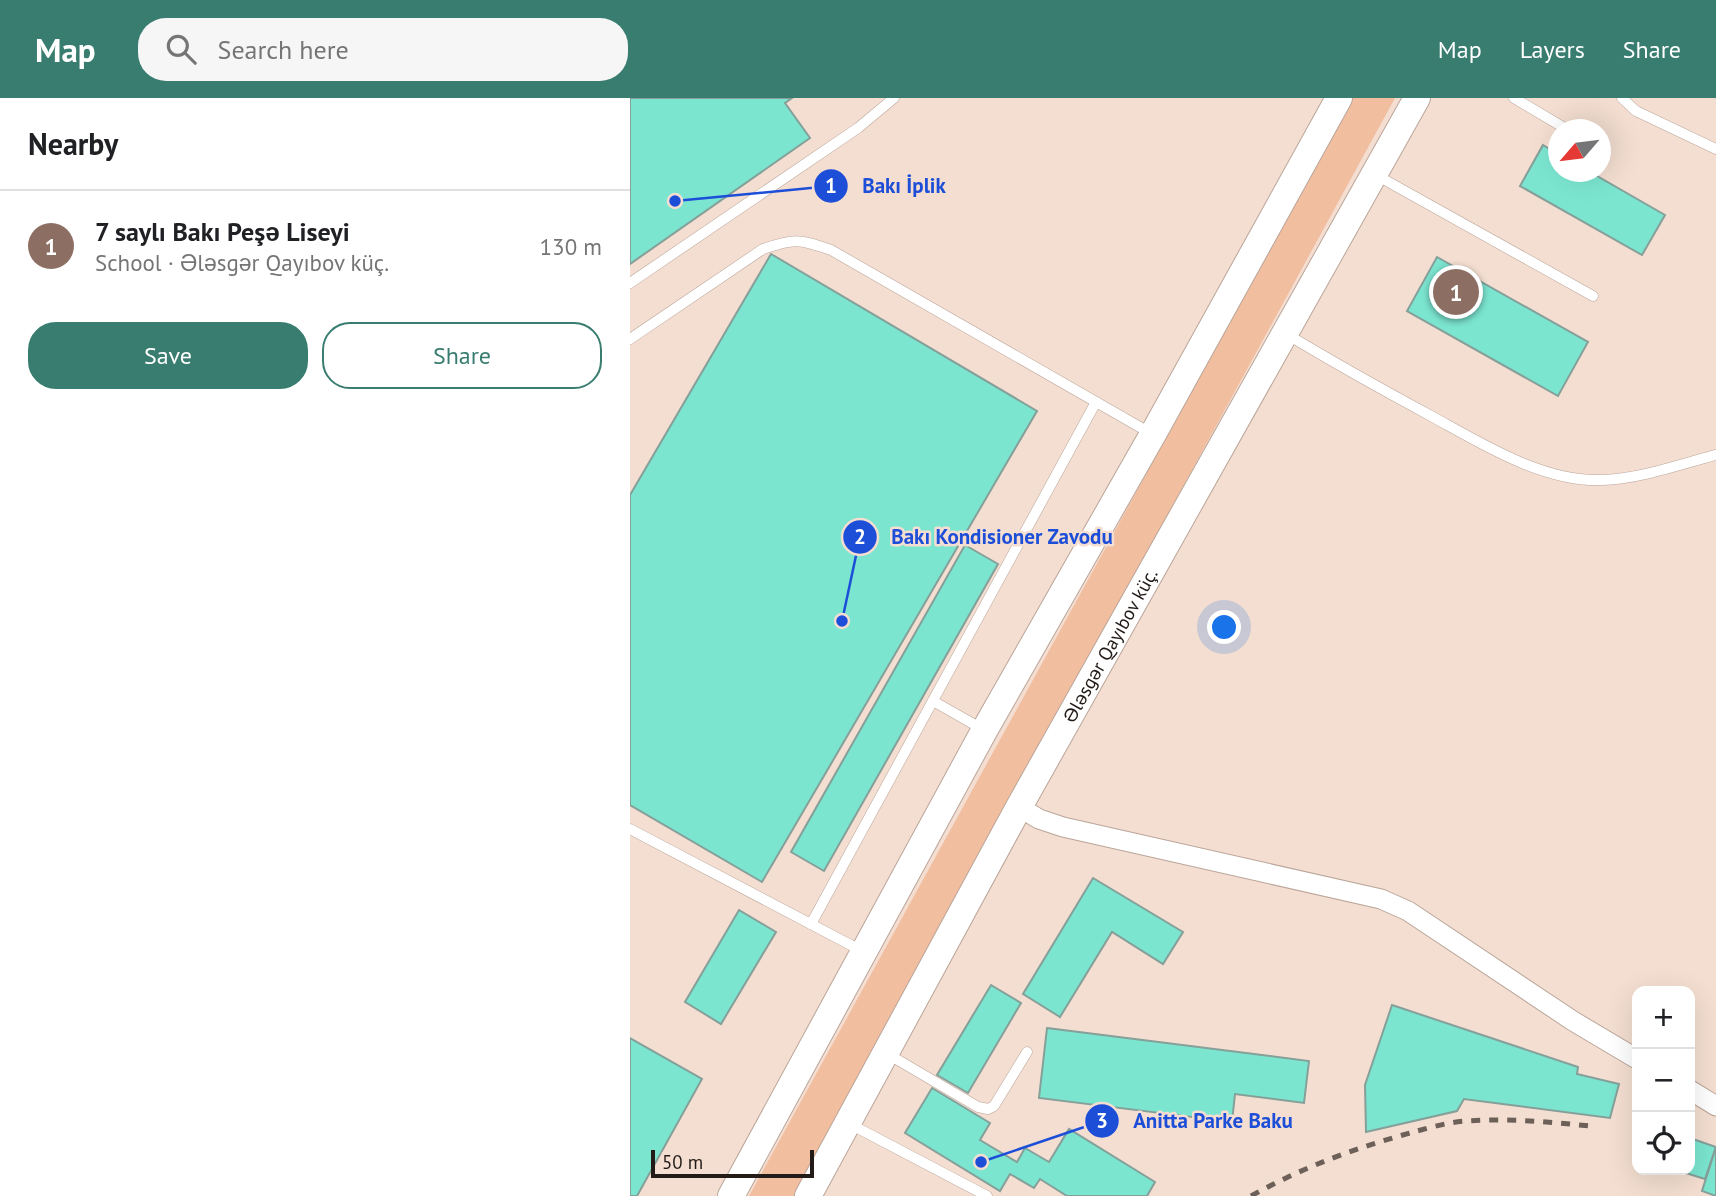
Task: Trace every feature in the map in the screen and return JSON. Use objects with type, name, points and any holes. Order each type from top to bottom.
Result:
[{"type":"main road","points":[[731,1196],[984,731],[1153,434],[1339,98]]},
{"type":"main road","name":"Ələsgər Qayıbov küç.","points":[[808,1196],[1019,807],[1417,98]]},
{"type":"street","points":[[1019,807],[1039,819],[1063,827],[1381,899],[1408,911],[1573,1021],[1632,1056]]},
{"type":"street","points":[[1695,1093],[1716,1106]]},
{"type":"lane","points":[[630,283],[858,128],[894,98]]},
{"type":"lane","points":[[1514,98],[1549,119]]},
{"type":"lane","points":[[1622,98],[1636,111],[1716,149]]},
{"type":"lane","points":[[1375,175],[1592,296]]},
{"type":"lane","points":[[630,339],[763,249],[786,241],[802,240],[831,250],[1153,434]]},
{"type":"lane","points":[[1285,332],[1350,372],[1477,441],[1546,473],[1600,480],[1650,472],[1715,455]]},
{"type":"lane","points":[[811,924],[1096,402]]},
{"type":"lane","points":[[933,701],[984,731]]},
{"type":"lane","points":[[630,829],[864,953]]},
{"type":"lane","points":[[886,1053],[978,1107],[988,1109],[994,1106],[1027,1052]]},
{"type":"lane","points":[[848,1123],[987,1196]]},
{"type":"shaded area","points":[[1353,98],[1395,98],[796,1196],[749,1196]]},
{"type":"building","points":[[630,98],[792,98],[785,103],[810,138],[630,264]]},
{"type":"building","points":[[1543,145],[1548,148],[1548,182],[1607,182],[1665,215],[1642,255],[1520,186]]},
{"type":"building","points":[[771,254],[1037,411],[762,882],[630,805],[630,495]]},
{"type":"building","points":[[1437,257],[1588,342],[1558,396],[1407,311]]},
{"type":"building","points":[[965,545],[998,564],[824,871],[791,852]]},
{"type":"building","points":[[1093,878],[1183,932],[1163,964],[1112,932],[1060,1017],[1023,994]]},
{"type":"building","points":[[739,910],[776,932],[721,1024],[685,1002]]},
{"type":"building","points":[[991,985],[1021,1003],[968,1093],[937,1075]]},
{"type":"building","points":[[1392,1005],[1578,1067],[1577,1074],[1619,1084],[1610,1118],[1464,1099],[1457,1111],[1366,1132],[1365,1085]]},
{"type":"building","points":[[1047,1028],[1309,1061],[1304,1103],[1235,1094],[1232,1122],[1039,1098]]},
{"type":"building","points":[[630,1038],[702,1079],[637,1196],[630,1196]]},
{"type":"building","points":[[932,1088],[990,1123],[980,1140],[1017,1162],[1025,1148],[1049,1162],[1069,1129],[1155,1182],[1147,1196],[1067,1196],[1040,1179],[1034,1188],[1010,1174],[1000,1191],[905,1133]]},
{"type":"building","points":[[1695,1140],[1716,1147],[1705,1179],[1692,1175],[1695,1175]]},
{"type":"building","points":[[1716,1147],[1716,1196],[1702,1191]]},
{"type":"railway","points":[[1251,1196],[1289,1176],[1349,1152],[1445,1124],[1498,1120],[1590,1126]]},
{"type":"place","name":"Bakı İplik","points":[[675,201]]},
{"type":"place","name":"7 saylı Bakı Peşə Liseyi","points":[[1456,292]]},
{"type":"place","name":"Bakı Kondisioner Zavodu","points":[[842,621]]},
{"type":"place","name":"Anitta Parke Baku","points":[[981,1162]]}]
